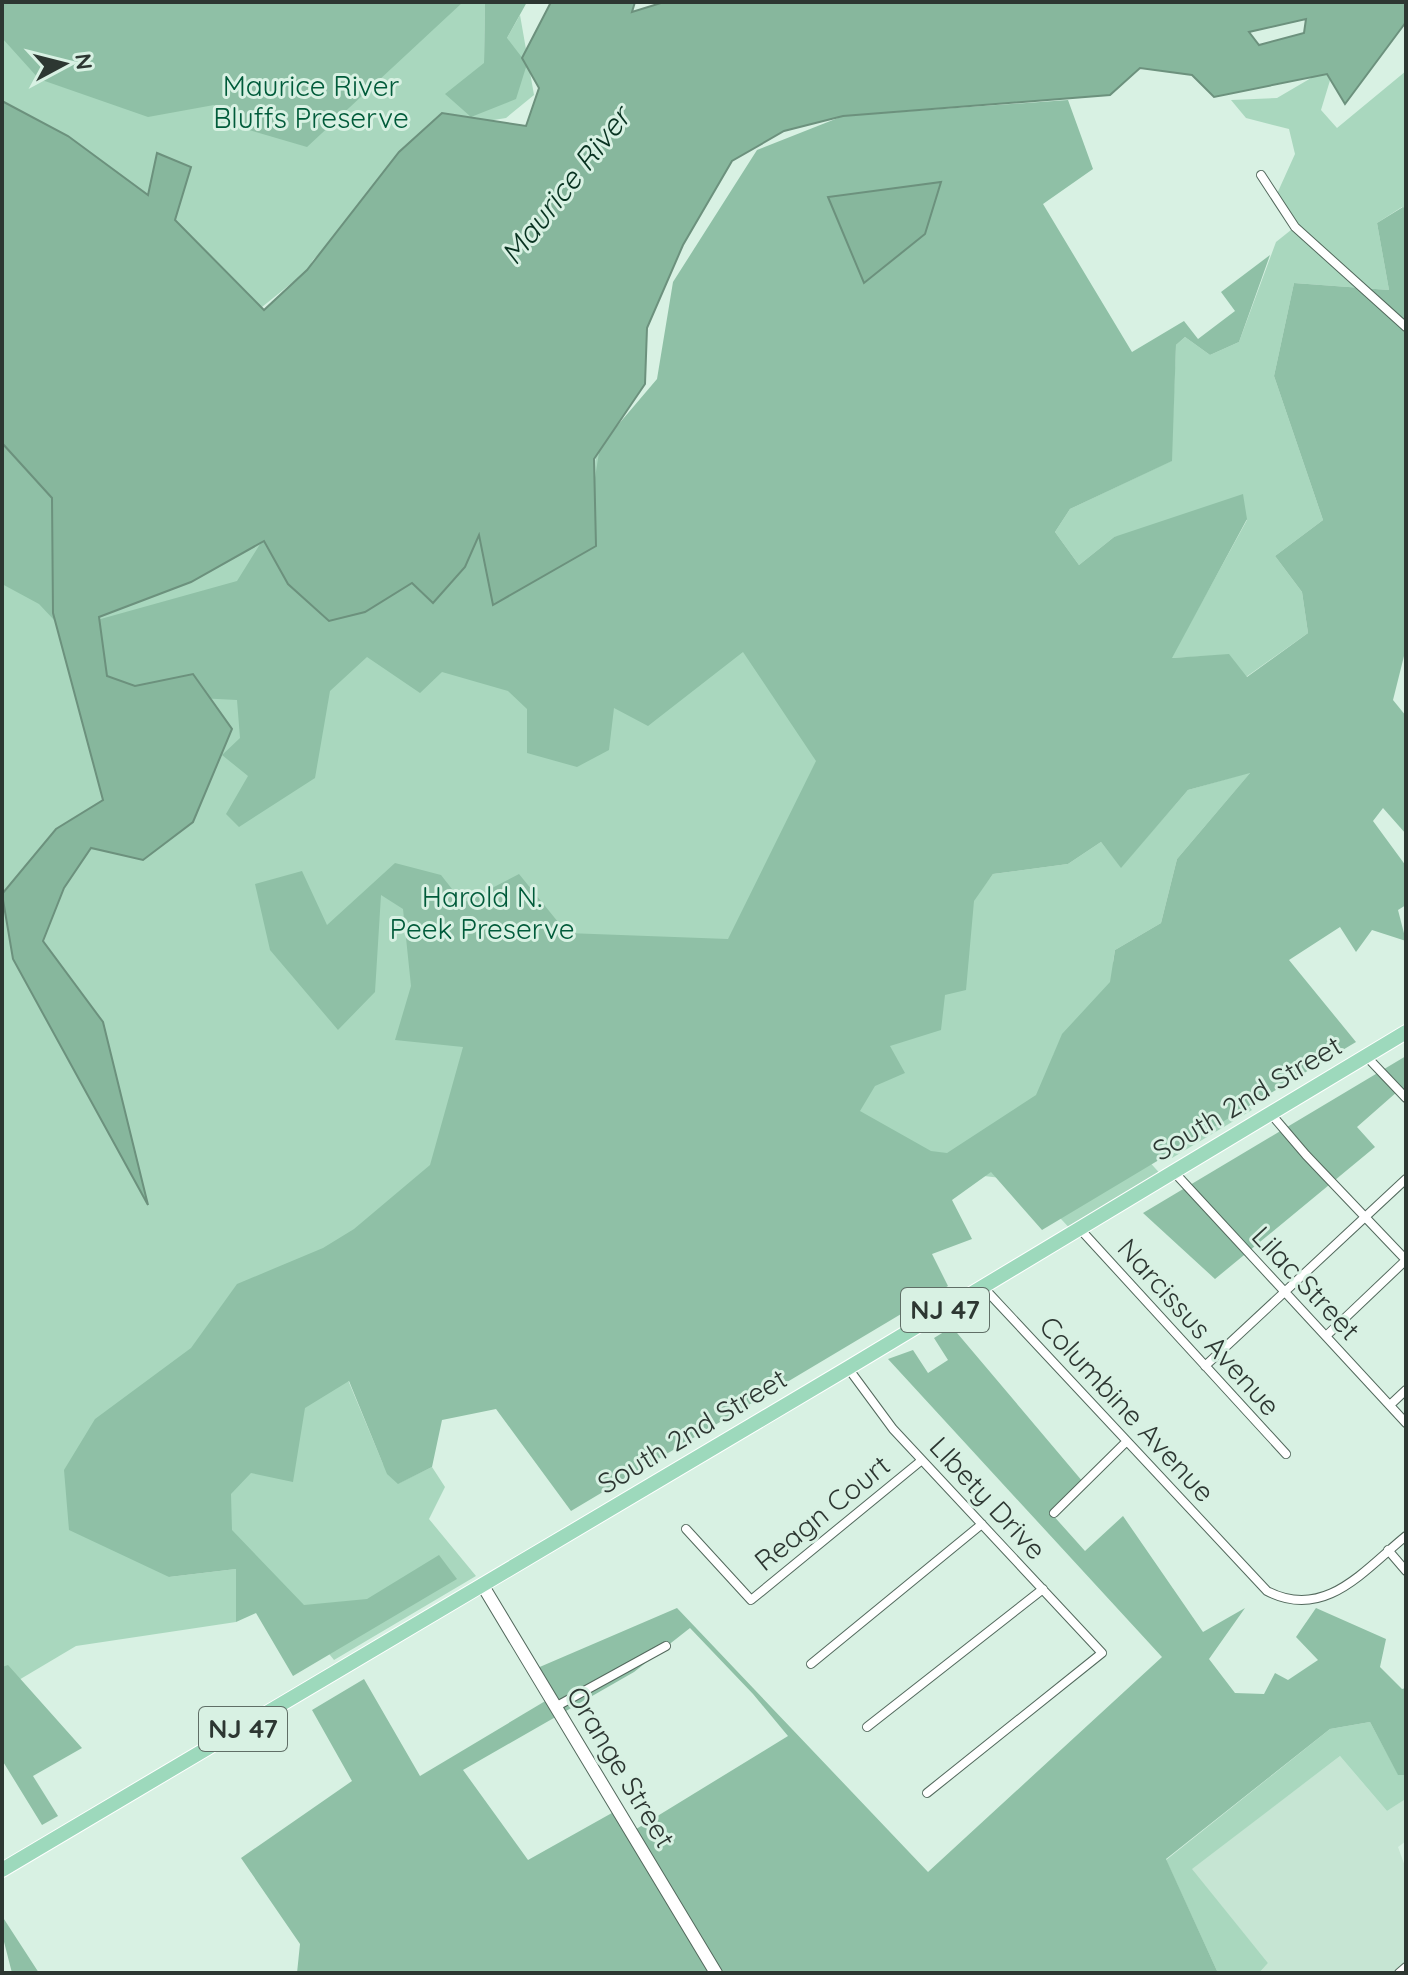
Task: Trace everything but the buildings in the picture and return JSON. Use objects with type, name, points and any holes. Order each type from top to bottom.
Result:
[{"type":"main road","name":"South 2nd Street","points":[[2,1870],[483,1586],[1406,1032]]},
{"type":"main road","name":"Orange Street","points":[[483,1586],[716,1973]]},
{"type":"street","points":[[1261,175],[1295,227],[1406,327]]},
{"type":"street","points":[[1366,1056],[1406,1098]]},
{"type":"street","points":[[1271,1114],[1406,1260],[1326,1336]]},
{"type":"street","name":"Lilac Street","points":[[1174,1172],[1406,1423]]},
{"type":"street","points":[[1205,1366],[1406,1179]]},
{"type":"street","name":"Narcissus Avenue","points":[[1080,1229],[1286,1454]]},
{"type":"street","name":"Columbine Avenue","points":[[983,1287],[1267,1591],[1281,1598],[1309,1601],[1328,1597],[1406,1536]]},
{"type":"street","name":"LIbety Drive","points":[[848,1368],[893,1429],[1102,1653],[927,1793]]},
{"type":"street","points":[[1390,1405],[1406,1390]]},
{"type":"street","points":[[1054,1513],[1126,1442]]},
{"type":"street","name":"Reagn Court","points":[[686,1529],[751,1600],[922,1460]]},
{"type":"street","points":[[811,1664],[982,1524]]},
{"type":"street","points":[[1388,1550],[1406,1571]]},
{"type":"street","points":[[867,1727],[1043,1589]]},
{"type":"street","points":[[557,1706],[666,1646]]},
{"type":"street","points":[[1399,1973],[1406,1967]]},
{"type":"shaded area","points":[[1340,1756],[1387,1811],[1406,1801],[1406,1841],[1398,1847],[1406,1869],[1406,1973],[1259,1973],[1268,1963],[1191,1869]]},
{"type":"green space","name":"Maurice River Bluffs Preserve","points":[[2,2],[485,2],[487,110],[507,38],[520,15],[534,95],[506,118],[450,127],[313,260],[304,277],[298,278],[257,311],[151,196],[2,117]]},
{"type":"green space","points":[[2,2],[463,2],[307,147],[242,128],[214,105],[148,117],[39,79],[2,38]]},
{"type":"green space","points":[[485,2],[527,2],[507,38],[527,64],[516,99],[471,117],[445,94],[484,63]]},
{"type":"green space","points":[[1335,64],[1321,110],[1337,128],[1406,71],[1406,209],[1402,207],[1377,223],[1389,290],[1294,283],[1274,376],[1323,520],[1275,556],[1302,592],[1308,633],[1246,677],[1229,655],[1171,658],[1247,520],[1114,537],[1079,565],[1055,532],[1070,509],[1171,461],[1176,345],[1185,337],[1210,355],[1239,342],[1276,242],[1296,226],[1276,196],[1295,154],[1289,129],[1246,118],[1231,100],[1277,98]]},
{"type":"green space","points":[[1068,100],[1093,169],[1043,204],[1132,352],[1184,321],[1198,339],[1235,311],[1221,292],[1270,255],[1239,342],[1210,355],[1185,337],[1176,345],[1172,461],[1070,509],[1055,532],[1079,565],[1114,537],[1243,494],[1247,519],[1172,658],[1229,654],[1247,677],[1308,633],[1302,592],[1275,556],[1323,520],[1274,376],[1294,283],[1389,290],[1377,223],[1403,207],[1406,209],[1406,648],[1393,700],[1406,716],[1406,834],[1383,808],[1373,821],[1406,866],[1406,905],[1398,910],[1406,941],[1372,930],[1356,952],[1340,927],[1289,960],[1356,1042],[1042,1230],[991,1172],[952,1200],[972,1239],[932,1254],[948,1286],[571,1511],[496,1409],[442,1420],[432,1467],[398,1484],[387,1474],[349,1381],[305,1408],[293,1482],[251,1473],[231,1494],[232,1530],[304,1605],[367,1599],[439,1555],[457,1579],[293,1676],[256,1613],[236,1622],[236,1569],[169,1577],[69,1530],[64,1470],[95,1419],[191,1348],[237,1284],[323,1248],[354,1229],[430,1165],[463,1047],[395,1040],[411,986],[403,909],[381,895],[375,992],[338,1030],[270,950],[255,884],[302,871],[327,925],[395,863],[441,875],[463,903],[519,874],[567,933],[728,939],[816,761],[743,652],[648,726],[614,708],[609,750],[577,767],[527,753],[527,709],[508,691],[442,672],[420,693],[367,657],[330,691],[315,778],[239,827],[226,814],[248,776],[222,755],[240,738],[237,700],[120,694],[119,758],[79,625],[237,581],[270,528],[477,531],[589,516],[600,446],[657,379],[673,282],[757,150],[843,116]],"holes":[[[1250,773],[1177,859],[1161,923],[1115,950],[1110,982],[1062,1034],[1036,1095],[947,1153],[931,1151],[860,1111],[875,1086],[905,1073],[890,1046],[941,1030],[945,995],[966,990],[974,901],[993,874],[1068,864],[1101,842],[1121,868],[1188,790]]]},
{"type":"green space","name":"Harold N. Peek Preserve","points":[[2,408],[588,490],[595,470],[596,442],[954,926],[993,874],[1068,864],[1101,842],[1121,867],[1188,790],[1251,772],[1177,859],[1161,923],[1115,950],[1113,962],[1252,1110],[1172,1158],[1061,1039],[1053,1056],[1165,1179],[1074,1233],[1026,1181],[933,1170],[340,1244],[326,1394],[348,1380],[383,1464],[399,1483],[432,1467],[445,1487],[429,1519],[476,1576],[334,1660],[122,1399],[169,1577],[236,1569],[236,1622],[76,1646],[2,1690]]},
{"type":"green space","points":[[2,441],[52,489],[68,581],[52,611],[55,621],[39,604],[2,584]]},
{"type":"green space","points":[[1406,1056],[1406,1099],[1398,1091],[1357,1127],[1375,1147],[1215,1279],[1143,1213]]},
{"type":"green space","points":[[952,1327],[1083,1482],[1051,1513],[1085,1551],[1123,1516],[1203,1632],[1245,1608],[1209,1659],[1235,1693],[1264,1694],[1275,1673],[1288,1680],[1318,1660],[1296,1637],[1316,1608],[1386,1639],[1380,1667],[1402,1689],[1406,1688],[1406,1775],[1398,1775],[1370,1722],[1330,1729],[1166,1859],[1218,1973],[297,1973],[300,1944],[241,1858],[352,1781],[312,1710],[364,1679],[420,1776],[552,1697],[535,1669],[677,1608],[928,1872],[1162,1657],[888,1359],[913,1350],[928,1373],[948,1360],[934,1338]],"holes":[[[690,1628],[788,1736],[633,1831],[619,1809],[528,1860],[463,1770],[634,1672]]]},
{"type":"green space","points":[[8,1665],[82,1748],[33,1776],[58,1816],[42,1825],[2,1760],[2,1667]]},
{"type":"green space","points":[[1370,1722],[1398,1774],[1406,1775],[1406,1801],[1387,1811],[1340,1756],[1192,1869],[1268,1963],[1259,1973],[1218,1973],[1166,1860],[1330,1729]]},
{"type":"green space","points":[[2,1916],[39,1973],[12,1973],[2,1934]]},
{"type":"water","name":"Maurice River","points":[[551,2],[635,2],[632,12],[664,2],[1406,2],[1406,22],[1345,104],[1327,74],[1214,97],[1192,75],[1140,68],[1110,95],[843,116],[784,131],[732,161],[683,245],[647,328],[645,384],[594,459],[596,546],[493,605],[479,535],[465,567],[433,603],[412,583],[365,612],[329,621],[288,584],[264,541],[191,582],[99,617],[107,676],[135,686],[193,674],[232,729],[193,822],[143,860],[91,848],[64,888],[43,941],[103,1022],[148,1205],[13,959],[2,894],[56,829],[103,800],[53,613],[52,498],[2,443],[2,101],[68,136],[148,195],[157,153],[191,167],[175,220],[264,310],[307,270],[399,152],[442,113],[526,126],[539,88],[522,58]],"holes":[[[1306,19],[1304,33],[1259,45],[1249,32]]]},
{"type":"water","points":[[941,182],[925,234],[864,283],[828,197]]}]
